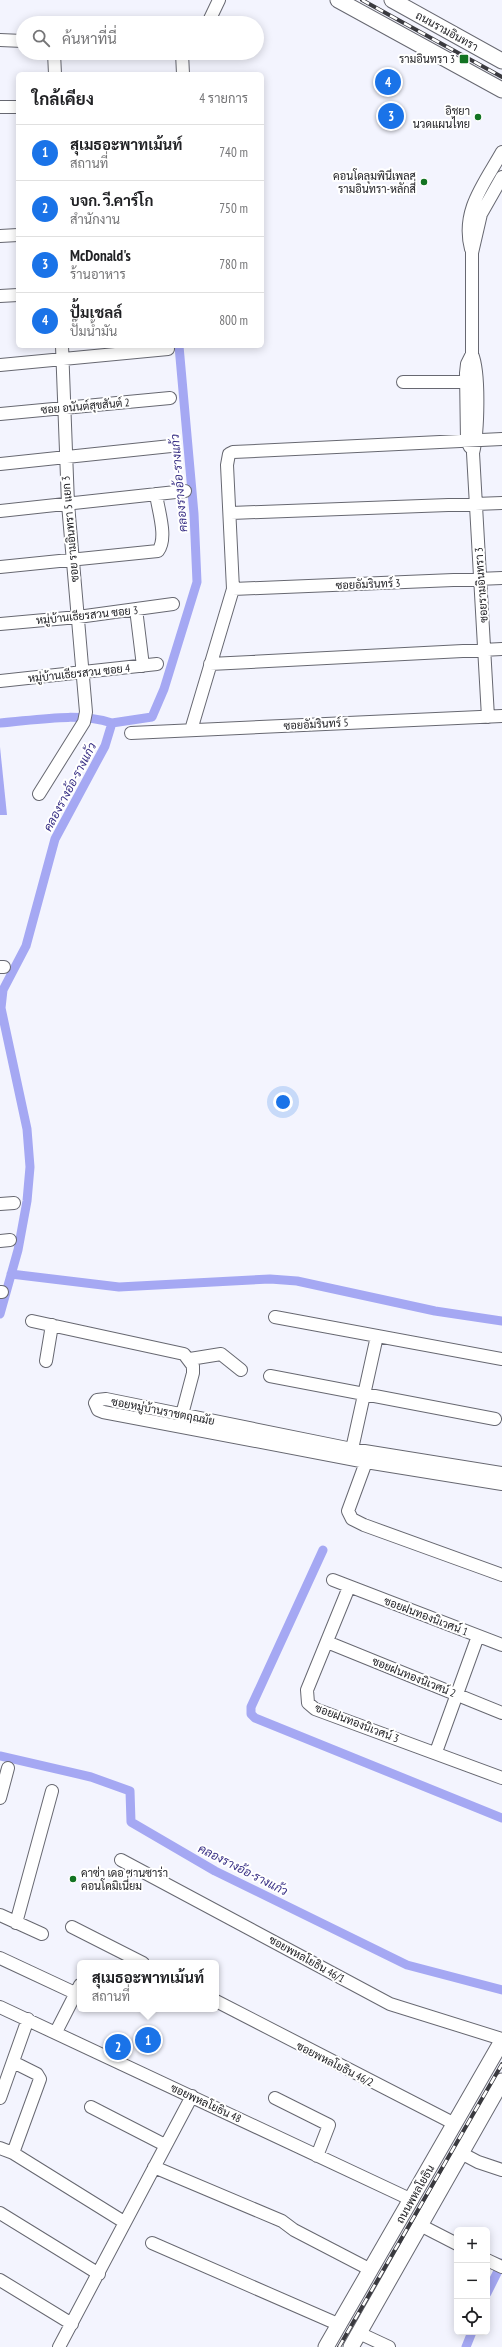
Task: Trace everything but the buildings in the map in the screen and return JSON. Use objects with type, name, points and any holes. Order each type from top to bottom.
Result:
[{"type":"main road","points":[[338,0],[502,90]]},
{"type":"main road","name":"ถนนรามอินทรา","points":[[392,0],[502,61]]},
{"type":"main road","name":"ถนนพหลโยธิน","points":[[326,2347],[340,2325],[502,2040]]},
{"type":"main road","name":"ถนนพหลโยธิน","points":[[351,2347],[460,2153],[500,2089]]},
{"type":"main road","points":[[409,2204],[422,2221]]},
{"type":"street","points":[[211,16],[219,0]]},
{"type":"street","points":[[0,40],[16,41]]},
{"type":"street","points":[[54,60],[55,72]]},
{"type":"street","points":[[182,60],[183,72]]},
{"type":"street","points":[[0,107],[16,107]]},
{"type":"street","name":"ซอยรามอินทรา 3","points":[[488,717],[475,504],[471,382],[467,364],[472,354],[472,252],[467,225],[471,209],[502,152]]},
{"type":"street","name":"ซอยรามอินทรา 3","points":[[472,252],[481,214],[502,177]]},
{"type":"street","points":[[0,236],[16,235]]},
{"type":"street","points":[[0,296],[16,295]]},
{"type":"street","name":"ซอย รามอินทรา 5 แยก 3","points":[[38,794],[85,717],[84,673],[65,458],[62,348]]},
{"type":"street","points":[[0,365],[168,349]]},
{"type":"street","points":[[403,382],[471,382]]},
{"type":"street","name":"ซอย อนันต์สุขสันต์ 2","points":[[0,414],[170,398]]},
{"type":"street","points":[[191,730],[233,589],[231,513],[227,465],[229,454],[233,452],[502,439]]},
{"type":"street","points":[[0,464],[171,446]]},
{"type":"street","points":[[0,511],[185,491]]},
{"type":"street","points":[[0,567],[158,551],[162,546],[162,537],[156,494]]},
{"type":"street","points":[[231,513],[502,503]]},
{"type":"street","name":"ซอยอัมรินทร์ 3","points":[[233,589],[502,578]]},
{"type":"street","name":"หมู่บ้านเธียรสวน ซอย 3","points":[[0,624],[78,617],[173,604]]},
{"type":"street","points":[[136,609],[143,666]]},
{"type":"street","points":[[210,664],[502,649]]},
{"type":"street","name":"หมู่บ้านเธียรสวน ซอย 4","points":[[0,681],[158,664]]},
{"type":"street","name":"ซอยอัมรินทร์ 5","points":[[131,733],[502,716]]},
{"type":"street","points":[[0,1204],[14,1203]]},
{"type":"street","points":[[275,1316],[502,1359]]},
{"type":"street","points":[[32,1320],[184,1354],[190,1359],[193,1366],[193,1373],[180,1421]]},
{"type":"street","points":[[46,1361],[52,1325]]},
{"type":"street","points":[[352,1449],[377,1336]]},
{"type":"street","points":[[190,1359],[221,1354],[241,1370]]},
{"type":"street","points":[[270,1376],[495,1419]]},
{"type":"street","name":"ซอยหมู่บ้านราชตฤณมัย","points":[[502,1473],[426,1467],[366,1462],[262,1442],[180,1421],[106,1399],[97,1400],[95,1403],[98,1410],[103,1412],[180,1421],[265,1430],[352,1449],[426,1467],[502,1484]]},
{"type":"street","points":[[262,1442],[265,1430]]},
{"type":"street","points":[[366,1462],[348,1511],[352,1519],[364,1526],[502,1575]]},
{"type":"street","name":"ซอยฝนทองนิเวศน์ 1","points":[[333,1580],[502,1646]]},
{"type":"street","name":"ซอยฝนทองนิเวศน์ 3","points":[[349,1587],[306,1690],[308,1703],[315,1709],[436,1752],[502,1778]]},
{"type":"street","points":[[436,1752],[478,1636]]},
{"type":"street","name":"ซอยฝนทองนิเวศน์ 2","points":[[327,1642],[502,1713]]},
{"type":"street","points":[[0,1798],[8,1768]]},
{"type":"street","points":[[16,1923],[52,1791]]},
{"type":"street","name":"ซอยพหลโยธิน 46/1","points":[[121,1860],[390,2004],[502,2040]]},
{"type":"street","points":[[0,1915],[42,1934]]},
{"type":"street","points":[[72,1927],[137,1960]]},
{"type":"street","points":[[0,1958],[77,1989]]},
{"type":"street","points":[[56,2032],[77,1991]]},
{"type":"street","name":"ซอยพหลโยธิน 46/2","points":[[219,2004],[455,2124]]},
{"type":"street","name":"ซอยพหลโยธิน 48","points":[[0,2007],[317,2156],[409,2204]]},
{"type":"street","points":[[0,2098],[8,2063],[28,2019]]},
{"type":"street","points":[[8,2063],[37,2074],[40,2079],[13,2153]]},
{"type":"street","points":[[59,2347],[192,2096]]},
{"type":"street","points":[[275,2098],[329,2125],[317,2156]]},
{"type":"street","points":[[91,2107],[165,2145]]},
{"type":"street","points":[[0,2148],[13,2153],[124,2222]]},
{"type":"street","points":[[460,2153],[478,2162],[502,2170]]},
{"type":"street","points":[[154,2167],[282,2221],[294,2230],[371,2270]]},
{"type":"street","points":[[0,2213],[99,2274]]},
{"type":"street","points":[[422,2221],[454,2242]]},
{"type":"street","points":[[152,2243],[340,2325]]},
{"type":"street","points":[[0,2280],[72,2324]]},
{"type":"street","points":[[358,2333],[389,2347]]},
{"type":"water","points":[[0,747],[7,815],[0,815]]},
{"type":"waterway","name":"คลองรางอ้อ-รางแก้ว","points":[[0,1314],[18,1250],[27,1201],[30,1167],[27,1129],[1,1008],[3,990],[26,946],[55,839],[105,746],[112,723],[152,717],[164,689],[197,582],[194,514],[179,348]]},
{"type":"waterway","points":[[0,723],[71,717],[112,723]]},
{"type":"waterway","points":[[11,1274],[119,1287],[270,1279],[297,1281],[435,1311],[502,1321]]},
{"type":"waterway","points":[[323,1550],[251,1707],[251,1714],[255,1718],[502,1818]]},
{"type":"waterway","name":"คลองรางอ้อ-รางแก้ว","points":[[0,1756],[91,1777],[130,1791],[131,1822],[215,1871],[407,1965],[502,1990]]},
{"type":"waterway","points":[[490,2287],[502,2263]]},
{"type":"waterway","points":[[466,2347],[471,2335]]},
{"type":"railway","points":[[362,0],[502,77]]},
{"type":"railway","points":[[339,2347],[502,2064]]},
{"type":"place","name":"รามอินทรา 3","points":[[464,59]]},
{"type":"place","name":"ปั้มเชลล์","points":[[388,82]]},
{"type":"place","name":"McDonald's","points":[[391,116]]},
{"type":"place","name":"อิชยา นวดแผนไทย","points":[[478,117]]},
{"type":"place","name":"คอนโดลุมพินีเพลส รามอินทรา-หลักสี่","points":[[424,182]]},
{"type":"place","name":"คาซ่า เดอ ซานซาร่า คอนโดมิเนี่ยม","points":[[73,1879]]},
{"type":"place","name":"สุเมธอะพาทเม้นท์","points":[[148,2040]]},
{"type":"place","name":"บจก. วี.คาร์โก","points":[[118,2047]]}]
